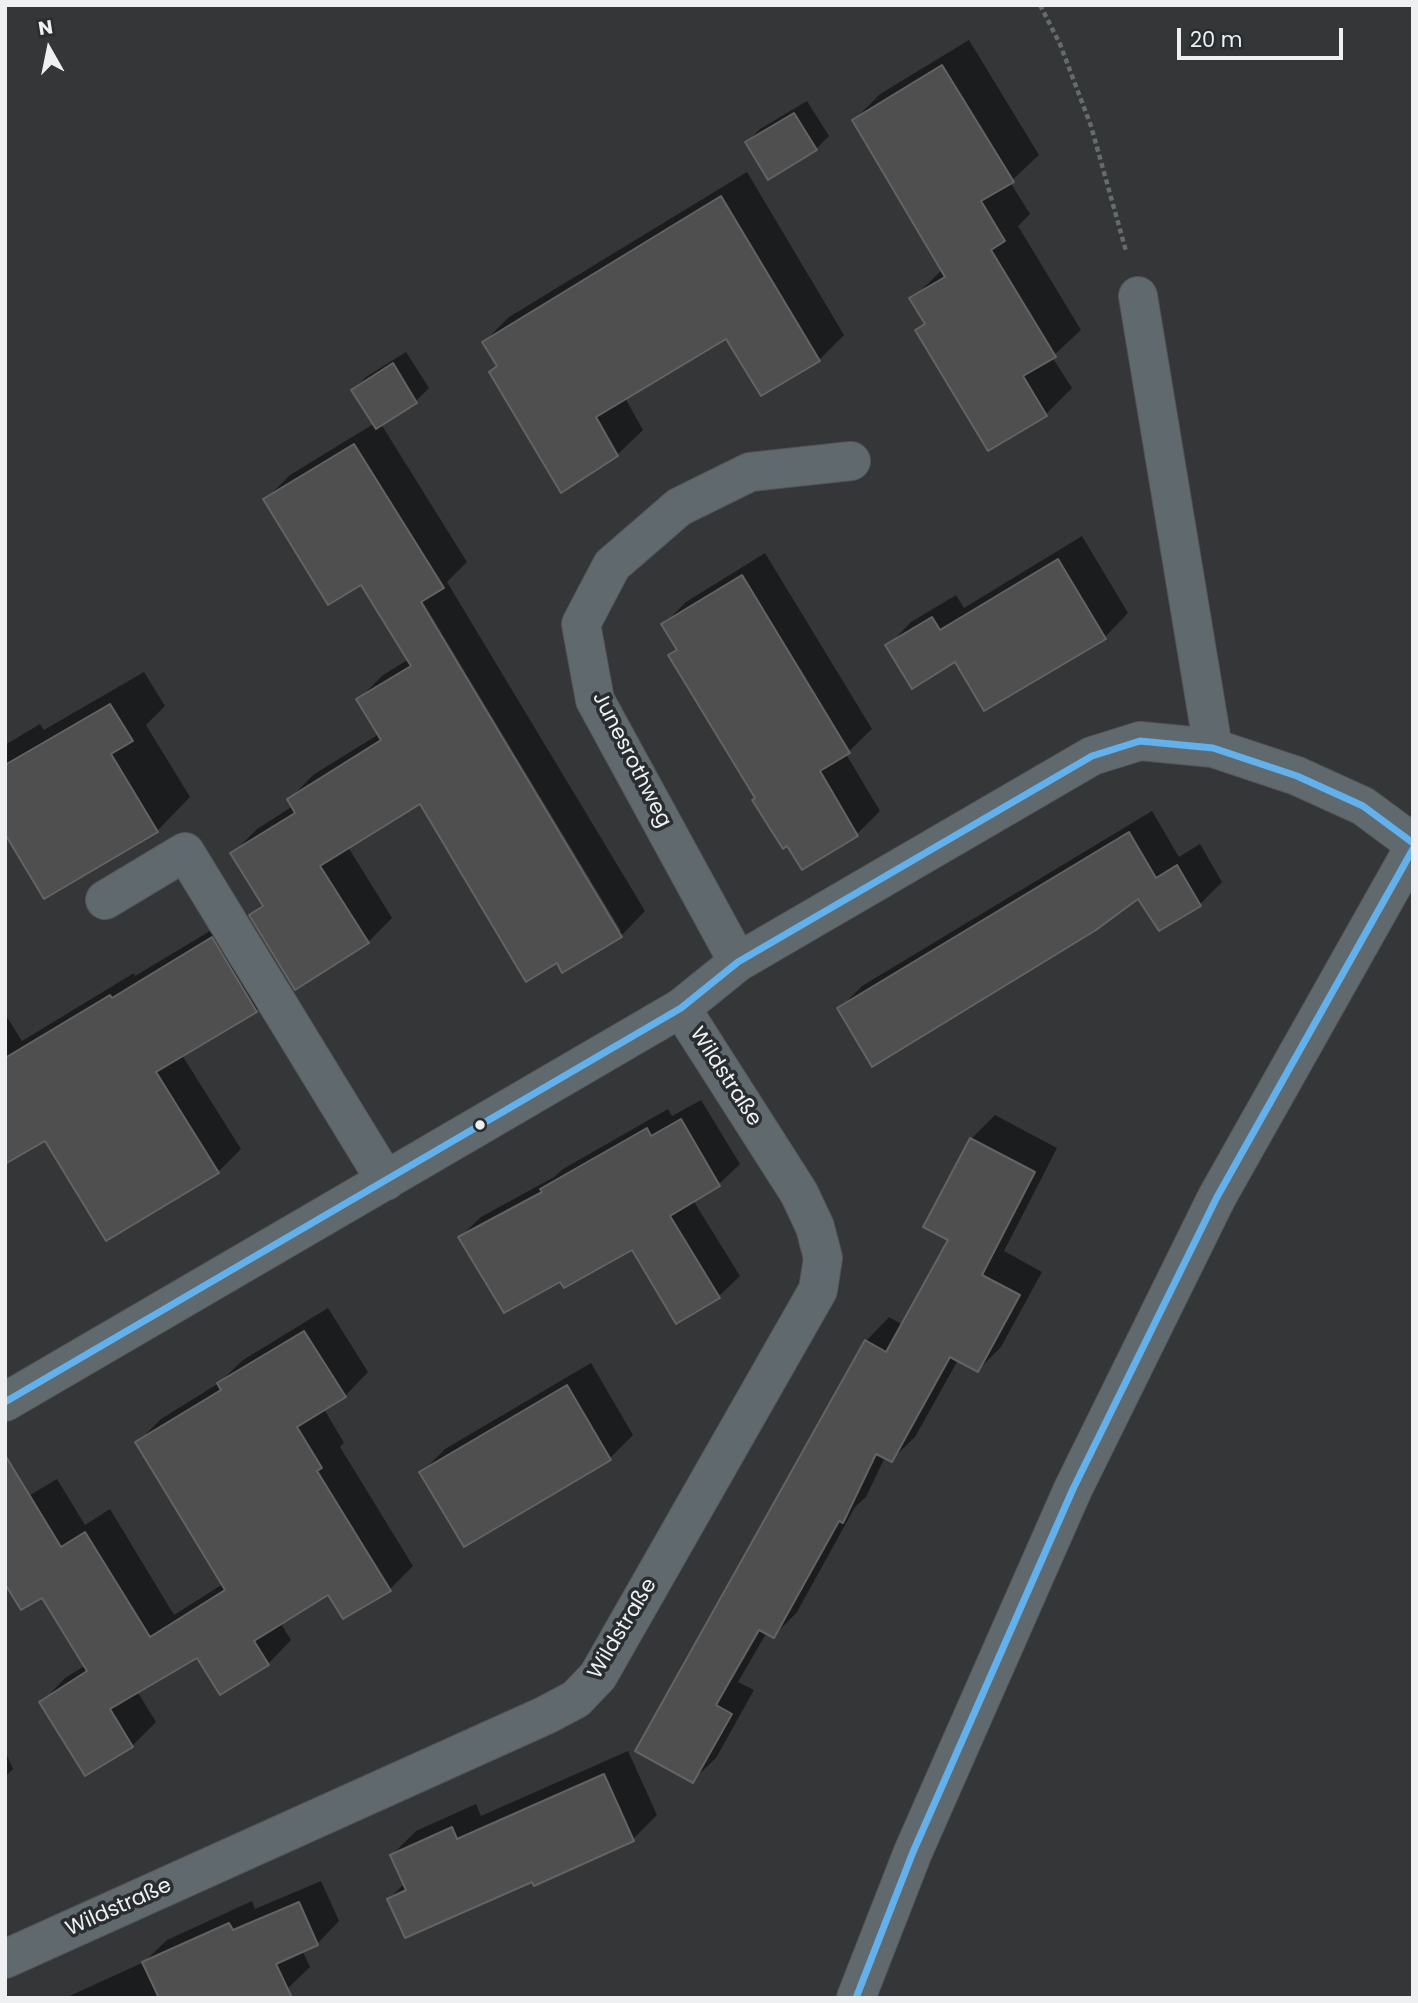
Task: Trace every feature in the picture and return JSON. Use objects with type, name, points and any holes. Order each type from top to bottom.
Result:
[{"type":"street","points":[[1138,296],[1213,748]]},
{"type":"street","name":"Junesrothweg","points":[[738,962],[595,700],[581,624],[612,565],[679,507],[750,472],[851,461]]},
{"type":"street","points":[[5,1402],[681,1008],[738,962],[1092,757],[1140,741],[1213,748],[1297,776],[1363,806],[1413,842]]},
{"type":"street","points":[[856,1998],[913,1852],[1073,1489],[1217,1197],[1413,849]]},
{"type":"street","points":[[105,900],[185,852],[386,1181]]},
{"type":"street","name":"Wildstraße","points":[[5,1959],[546,1715],[576,1699],[598,1676],[818,1290],[823,1258],[815,1227],[799,1193],[681,1008]]},
{"type":"path","points":[[1040,5],[1060,44],[1091,126],[1138,296]]},
{"type":"building","points":[[942,65],[1014,182],[981,201],[1005,241],[991,250],[1056,357],[1023,376],[1047,416],[988,451],[915,330],[925,324],[909,298],[945,277],[852,120]]},
{"type":"building","points":[[794,113],[817,150],[768,180],[745,142]]},
{"type":"building","points":[[721,196],[820,361],[761,396],[726,339],[596,417],[618,456],[561,493],[489,372],[497,366],[482,342]]},
{"type":"building","points":[[393,363],[417,403],[376,429],[351,390]]},
{"type":"building","points":[[354,444],[444,588],[421,602],[622,937],[562,973],[557,963],[526,982],[420,804],[320,866],[369,943],[295,990],[249,915],[263,906],[230,853],[295,813],[287,799],[381,740],[356,699],[411,666],[361,585],[328,605],[263,499]]},
{"type":"building","points":[[1058,559],[1106,639],[984,711],[955,662],[912,689],[885,645],[932,617],[940,630]]},
{"type":"building","points":[[742,575],[850,753],[820,771],[858,836],[802,870],[787,846],[783,849],[752,800],[755,798],[668,655],[677,650],[661,624]]},
{"type":"building","points":[[110,704],[133,741],[111,754],[158,832],[44,899],[5,834],[5,765]]},
{"type":"building","points":[[1129,832],[1156,878],[1177,865],[1201,906],[1159,931],[1138,899],[1096,930],[872,1067],[837,1008]]},
{"type":"building","points":[[212,937],[257,1012],[156,1072],[219,1173],[106,1241],[45,1141],[5,1164],[5,1058],[110,995],[112,998]]},
{"type":"building","points":[[681,1119],[720,1186],[670,1216],[720,1298],[676,1324],[632,1250],[564,1288],[560,1282],[504,1313],[458,1237],[542,1192],[540,1189],[647,1128],[651,1136]]},
{"type":"building","points":[[970,1138],[1035,1172],[982,1275],[1020,1295],[978,1372],[950,1357],[892,1462],[876,1454],[843,1523],[839,1521],[774,1638],[759,1630],[716,1705],[732,1714],[693,1783],[635,1751],[865,1340],[886,1352],[948,1240],[923,1227]]},
{"type":"building","points":[[304,1331],[346,1397],[297,1427],[322,1468],[317,1471],[391,1591],[343,1619],[328,1595],[254,1641],[269,1665],[220,1695],[197,1658],[110,1709],[133,1747],[85,1776],[39,1702],[87,1671],[42,1598],[21,1610],[5,1584],[5,1455],[61,1547],[85,1532],[150,1637],[225,1590],[135,1442],[221,1390],[217,1383]]},
{"type":"building","points":[[567,1385],[611,1460],[464,1547],[419,1472]]},
{"type":"building","points":[[604,1774],[634,1841],[534,1886],[532,1882],[405,1938],[387,1899],[406,1890],[390,1855],[452,1827],[457,1839]]},
{"type":"building","points":[[299,1902],[318,1945],[276,1964],[292,1998],[159,1998],[142,1962],[229,1923],[233,1930]]},
{"type":"transit line","points":[[5,1402],[681,1008],[738,962],[1092,756],[1140,741],[1213,748],[1297,776],[1363,806],[1413,843]]},
{"type":"transit line","points":[[856,1998],[913,1852],[1073,1489],[1217,1197],[1413,849]]}]
